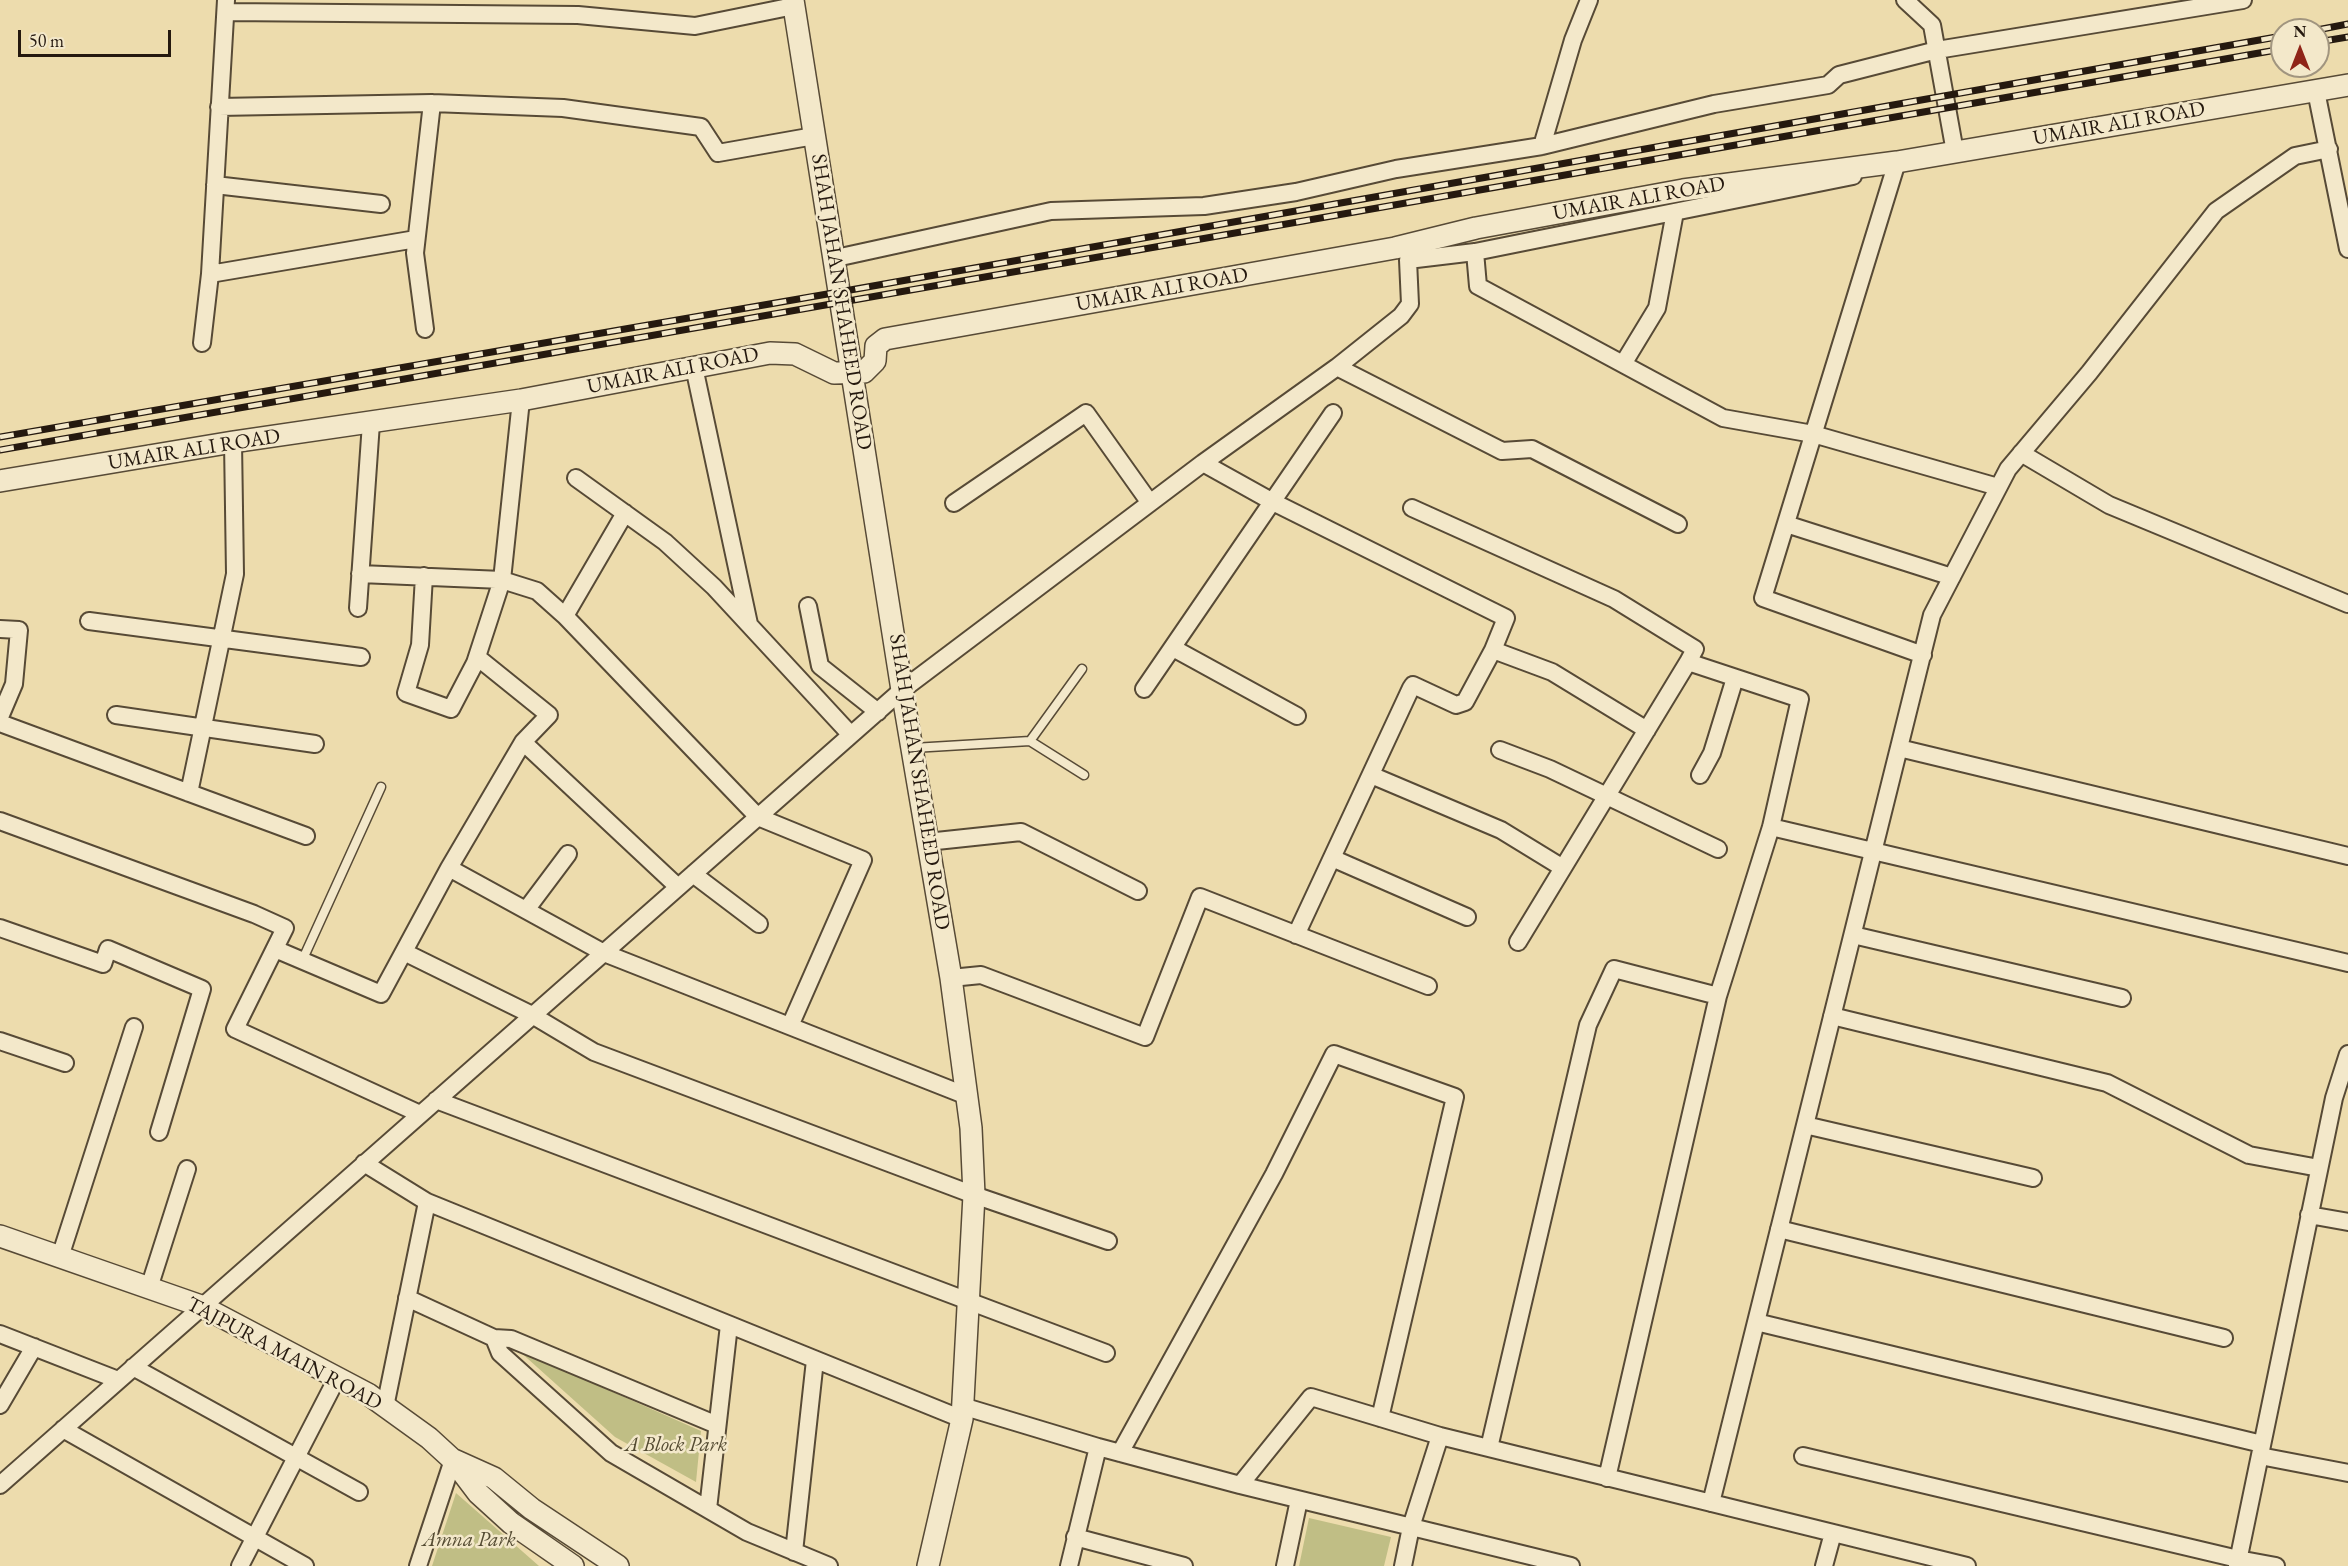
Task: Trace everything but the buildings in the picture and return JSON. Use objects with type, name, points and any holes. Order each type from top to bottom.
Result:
[{"type":"street","points":[[1542,146],[1573,40],[1589,0]]},
{"type":"street","points":[[1905,0],[1932,25],[1954,152]]},
{"type":"street","points":[[836,258],[1051,211],[1204,206],[1296,192],[1396,170],[1542,146],[1714,104],[1828,85],[1839,75],[1937,50],[2242,0]]},
{"type":"street","points":[[202,343],[210,274],[226,6],[578,15],[695,26],[793,3]]},
{"type":"street","name":"SHAH JAHAN SHAHEED ROAD","points":[[793,3],[836,258],[902,690],[951,978],[967,1096],[974,1195],[962,1413],[928,1566]]},
{"type":"street","name":"UMAIR ALI ROAD","points":[[0,482],[233,442],[521,400],[783,352],[795,354],[834,373],[853,374],[864,372],[872,367],[876,346],[885,339],[1402,254],[1476,228],[1683,190],[1897,162],[2348,85]]},
{"type":"street","points":[[2316,91],[2348,249]]},
{"type":"street","points":[[219,107],[432,103],[563,108],[701,128],[718,153],[814,136]]},
{"type":"street","points":[[425,329],[415,253],[432,103]]},
{"type":"street","points":[[1711,1503],[1932,615],[2007,469],[2089,373],[2216,211],[2295,156],[2329,150]]},
{"type":"street","points":[[0,1485],[902,690],[1203,463],[1337,367],[1401,316],[1410,304],[1402,254],[1475,252],[1840,180],[1897,162]]},
{"type":"street","points":[[1897,162],[1763,598],[1923,655]]},
{"type":"street","points":[[215,185],[381,204]]},
{"type":"street","points":[[1623,364],[1657,308],[1675,212]]},
{"type":"street","points":[[210,274],[416,239]]},
{"type":"street","points":[[1475,252],[1478,286],[1723,418],[1813,434],[1998,487]]},
{"type":"street","points":[[694,367],[749,626]]},
{"type":"street","points":[[1337,367],[1502,451],[1533,448],[1678,524]]},
{"type":"street","points":[[424,576],[420,645],[406,693],[451,709],[477,657],[502,580],[521,400]]},
{"type":"street","points":[[954,503],[1086,413],[1150,503]]},
{"type":"street","points":[[1144,689],[1333,413]]},
{"type":"street","points":[[358,608],[371,423]]},
{"type":"street","points":[[189,793],[235,574],[233,442]]},
{"type":"street","points":[[2021,453],[2109,505],[2348,604]]},
{"type":"street","points":[[1203,463],[1273,502],[1506,618],[1493,650],[1465,702],[1460,705],[1413,685],[1296,935]]},
{"type":"street","points":[[576,478],[665,542],[714,587],[851,735]]},
{"type":"street","points":[[1412,508],[1614,599],[1695,650],[1518,942]]},
{"type":"street","points":[[565,616],[625,513]]},
{"type":"street","points":[[1786,524],[1952,577]]},
{"type":"street","points":[[360,574],[502,580],[537,591],[565,616],[758,817],[863,860],[790,1026]]},
{"type":"street","points":[[808,606],[820,666],[878,712]]},
{"type":"street","points":[[89,621],[361,657]]},
{"type":"street","points":[[0,629],[19,630],[14,684],[0,717]]},
{"type":"street","points":[[1173,648],[1297,716]]},
{"type":"street","points":[[1493,650],[1552,672],[1647,730]]},
{"type":"street","points":[[275,949],[381,994],[449,868],[523,742],[549,715],[477,657]]},
{"type":"street","points":[[1607,1478],[1718,996],[1771,827],[1800,699],[1688,662]]},
{"type":"street","points":[[1700,775],[1712,753],[1735,678]]},
{"type":"street","points":[[116,715],[315,744]]},
{"type":"street","points":[[0,723],[306,836]]},
{"type":"street","points":[[523,742],[678,887]]},
{"type":"street","points":[[1899,748],[2348,856]]},
{"type":"street","points":[[1500,750],[1550,769],[1718,849]]},
{"type":"street","points":[[1371,775],[1501,830],[1563,868]]},
{"type":"street","points":[[0,821],[265,918],[285,928],[235,1029],[420,1114]]},
{"type":"street","points":[[1771,827],[2348,963]]},
{"type":"street","points":[[927,842],[1021,832],[1138,891]]},
{"type":"street","points":[[526,910],[568,854]]},
{"type":"street","points":[[1332,858],[1467,917]]},
{"type":"street","points":[[449,868],[604,952],[967,1096]]},
{"type":"street","points":[[693,874],[759,924]]},
{"type":"street","points":[[951,978],[981,975],[1145,1037],[1200,897],[1428,986]]},
{"type":"street","points":[[0,928],[103,964],[108,949],[202,989],[159,1132]]},
{"type":"street","points":[[1852,935],[2122,998]]},
{"type":"street","points":[[404,952],[532,1015],[594,1052],[974,1195],[1108,1241]]},
{"type":"street","points":[[1489,1449],[1588,1025],[1614,969],[1718,996]]},
{"type":"street","points":[[1832,1016],[2108,1083],[2249,1155],[2319,1168]]},
{"type":"street","points":[[60,1257],[134,1027]]},
{"type":"street","points":[[0,1041],[64,1062]]},
{"type":"street","points":[[1120,1453],[1274,1174],[1334,1054],[1455,1097],[1380,1418]]},
{"type":"street","points":[[2238,1563],[2334,1098],[2348,1054]]},
{"type":"street","points":[[436,1100],[1106,1353]]},
{"type":"street","points":[[1805,1125],[2033,1178]]},
{"type":"street","points":[[364,1163],[427,1202],[815,1359],[962,1413],[1299,1500],[1571,1566]]},
{"type":"street","points":[[149,1288],[187,1169]]},
{"type":"street","points":[[385,1407],[427,1202]]},
{"type":"street","points":[[2309,1215],[2348,1222]]},
{"type":"street","points":[[1779,1229],[2224,1338]]},
{"type":"street","name":"TAJPURA MAIN ROAD","points":[[0,1238],[201,1306],[337,1378],[385,1407],[453,1460],[494,1478],[532,1509],[618,1566]]},
{"type":"street","points":[[407,1298],[494,1338],[511,1339],[717,1425]]},
{"type":"street","points":[[1756,1322],[2348,1473]]},
{"type":"street","points":[[708,1509],[729,1325]]},
{"type":"street","points":[[0,1334],[118,1380]]},
{"type":"street","points":[[494,1338],[500,1353],[610,1453],[747,1532],[829,1566]]},
{"type":"street","points":[[0,1405],[34,1347]]},
{"type":"street","points":[[794,1552],[815,1359]]},
{"type":"street","points":[[133,1367],[295,1459],[359,1492]]},
{"type":"street","points":[[240,1566],[337,1378]]},
{"type":"street","points":[[1240,1485],[1311,1397],[1489,1449],[1967,1566]]},
{"type":"street","points":[[63,1429],[305,1566]]},
{"type":"street","points":[[1403,1566],[1411,1527],[1440,1436]]},
{"type":"street","points":[[1069,1566],[1098,1447]]},
{"type":"street","points":[[1803,1456],[2238,1563],[2276,1566]]},
{"type":"street","points":[[418,1566],[453,1460]]},
{"type":"street","name":"TAJPURA MAIN ROAD","points":[[453,1460],[478,1493],[511,1523],[573,1566]]},
{"type":"street","points":[[1285,1566],[1299,1500]]},
{"type":"street","points":[[1824,1566],[1833,1533]]},
{"type":"street","points":[[1075,1538],[1184,1566]]},
{"type":"lane","points":[[1030,741],[1082,669]]},
{"type":"lane","points":[[913,748],[1030,741],[1084,775]]},
{"type":"lane","points":[[302,961],[381,787]]},
{"type":"green space","name":"A Block Park","points":[[518,1350],[701,1431],[696,1482],[615,1437]]},
{"type":"green space","name":"Amna Park","points":[[456,1493],[539,1566],[432,1566]]},
{"type":"green space","points":[[1309,1518],[1391,1537],[1384,1566],[1299,1566]]},
{"type":"railway","points":[[2330,27],[2348,24]]},
{"type":"railway","points":[[2330,40],[2348,37]]},
{"type":"railway","points":[[0,437],[839,292],[2270,38]]},
{"type":"railway","points":[[0,450],[2270,51]]}]
